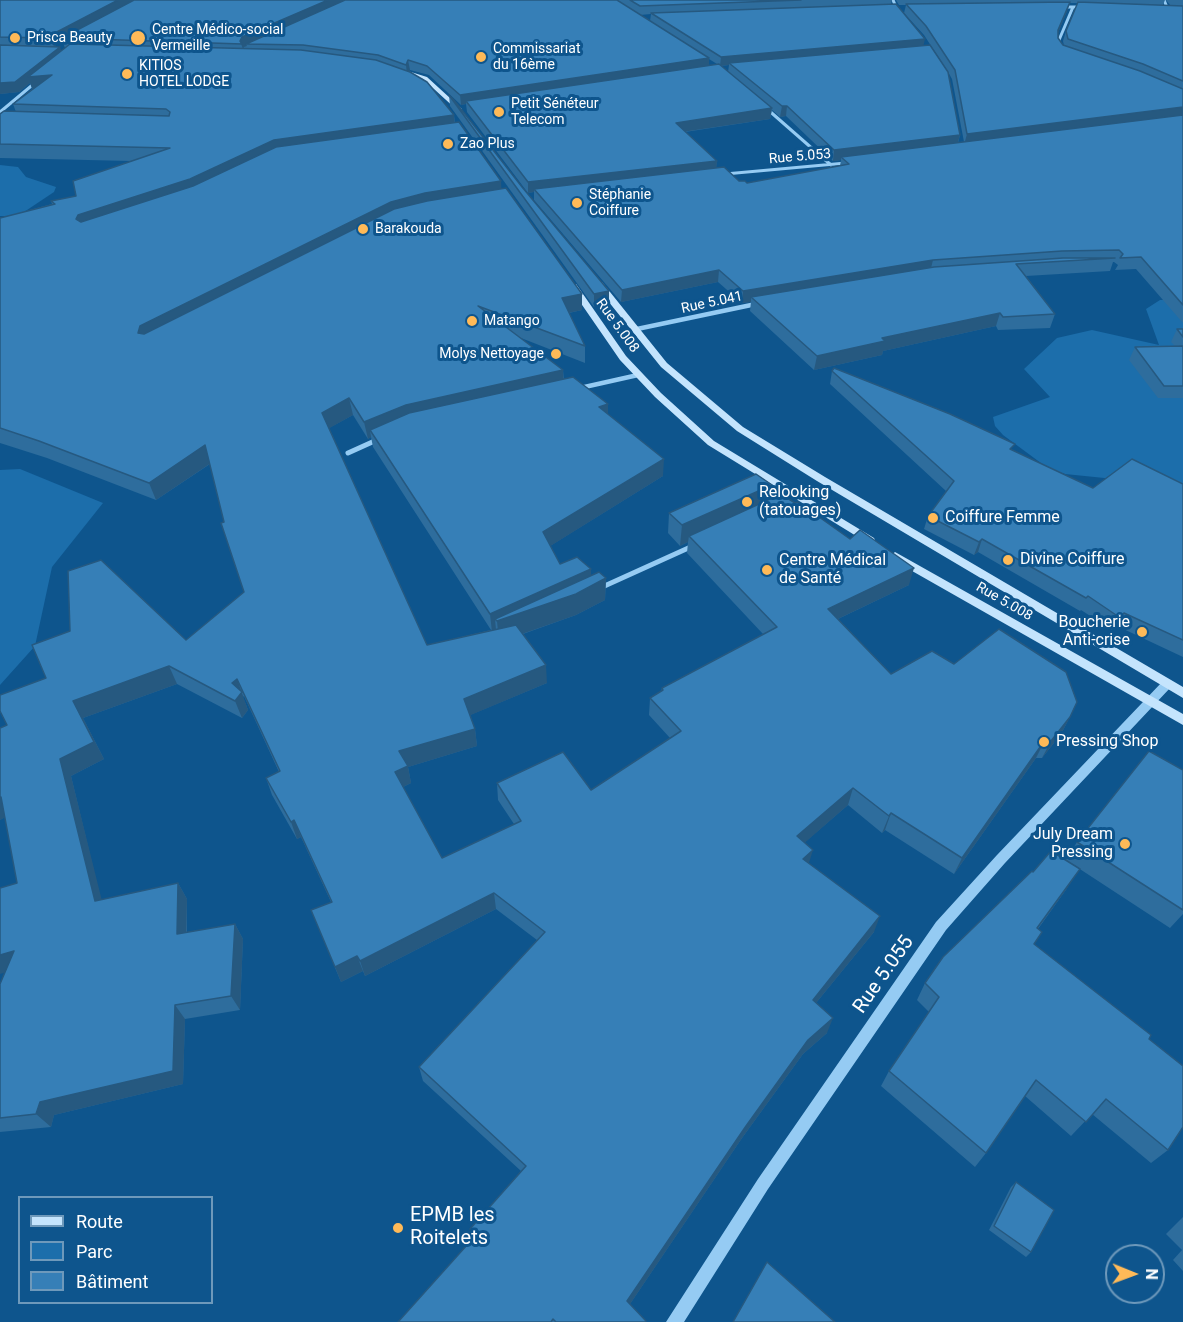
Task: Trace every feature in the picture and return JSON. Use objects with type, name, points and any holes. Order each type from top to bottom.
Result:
[{"type":"main road","points":[[453,118],[432,93],[391,70],[425,78],[442,92],[465,117]]},
{"type":"main road","name":"Rue 5.008","points":[[565,276],[623,358],[638,375],[711,443],[874,543]]},
{"type":"main road","name":"Rue 5.008","points":[[592,276],[664,365],[740,429],[1183,693]]},
{"type":"main road","name":"Rue 5.008","points":[[884,549],[1183,720]]},
{"type":"street","points":[[893,0],[903,17]]},
{"type":"street","points":[[1164,0],[1168,10]]},
{"type":"street","points":[[1061,6],[1084,7]]},
{"type":"street","points":[[1064,52],[1059,47],[1059,40],[1073,6]]},
{"type":"street","points":[[897,10],[908,9]]},
{"type":"street","points":[[1158,9],[1176,10]]},
{"type":"street","points":[[0,112],[41,78]]},
{"type":"street","points":[[764,107],[831,165]]},
{"type":"street","name":"Rue 5.053","points":[[723,174],[849,162]]},
{"type":"street","name":"Rue 5.041","points":[[637,329],[759,304]]},
{"type":"street","points":[[570,391],[638,375]]},
{"type":"street","points":[[348,453],[382,437]]},
{"type":"street","points":[[788,502],[799,497]]},
{"type":"street","points":[[597,590],[702,541]]},
{"type":"street","name":"Rue 5.055","points":[[674,1322],[762,1184],[941,926],[1001,859],[1167,684]]},
{"type":"green space","points":[[0,165],[18,167],[26,177],[56,187],[54,192],[18,216],[0,216]]},
{"type":"green space","points":[[1160,300],[1183,300],[1183,486],[1065,474],[1049,469],[1003,435],[995,426],[993,417],[1050,397],[1024,369],[1057,338],[1092,330],[1159,345],[1146,309]]},
{"type":"green space","points":[[20,469],[103,503],[52,567],[35,646],[0,685],[0,470]]},
{"type":"building","points":[[0,0],[118,0],[53,34],[51,38],[0,37]]},
{"type":"building","points":[[134,0],[328,0],[242,37],[240,41],[242,44],[62,38]]},
{"type":"building","points":[[345,0],[617,0],[709,58],[460,95],[427,66],[408,60],[406,65],[378,55],[303,45],[246,44]]},
{"type":"building","points":[[630,0],[801,0],[640,6]]},
{"type":"building","points":[[1070,2],[1058,30],[1058,38],[1063,45],[1140,71],[1183,89],[1183,107],[967,134],[955,70],[926,26],[906,4]]},
{"type":"building","points":[[1078,2],[1183,6],[1183,81],[1143,64],[1068,39],[1066,31]]},
{"type":"building","points":[[896,4],[925,39],[721,57],[651,13]]},
{"type":"building","points":[[70,44],[301,50],[376,60],[410,72],[427,82],[454,115],[274,140],[190,179],[78,215],[76,219],[81,222],[193,186],[276,147],[459,122],[501,181],[425,193],[391,202],[140,326],[138,333],[144,334],[394,209],[506,188],[582,294],[562,298],[585,346],[478,306],[563,370],[406,405],[364,422],[349,398],[322,413],[427,645],[516,625],[546,665],[464,699],[475,729],[399,751],[408,766],[395,772],[442,858],[521,821],[497,783],[563,752],[591,790],[681,731],[650,698],[663,690],[662,688],[777,627],[689,536],[781,494],[795,503],[798,502],[850,539],[860,530],[914,568],[828,609],[891,674],[932,651],[954,664],[999,629],[1066,672],[1077,702],[1070,717],[1051,741],[1045,740],[962,858],[891,813],[889,816],[853,788],[797,836],[813,850],[803,859],[880,916],[813,1000],[833,1018],[808,1040],[746,1126],[627,1301],[645,1322],[556,1322],[553,1319],[551,1322],[398,1322],[476,1235],[470,1229],[526,1166],[419,1067],[545,932],[494,893],[360,961],[357,956],[335,967],[311,910],[332,902],[294,820],[291,822],[266,778],[280,771],[237,679],[232,683],[242,692],[235,701],[169,666],[73,701],[94,742],[60,759],[95,901],[178,883],[177,934],[235,924],[231,996],[175,1005],[173,1071],[40,1102],[36,1114],[0,1118],[0,984],[14,951],[0,955],[0,888],[17,883],[0,797],[0,728],[7,725],[0,711],[0,695],[46,678],[32,645],[70,631],[68,571],[101,560],[186,640],[244,592],[221,523],[224,522],[205,445],[149,483],[0,428],[0,218],[55,204],[51,201],[76,196],[73,181],[170,148],[0,144],[0,114],[4,111],[169,116],[170,112],[166,109],[13,104],[52,75],[28,77]]},
{"type":"building","points":[[0,45],[60,47],[15,82],[0,83]]},
{"type":"building","points":[[930,45],[948,72],[960,135],[834,150],[787,106],[782,106],[729,63]]},
{"type":"building","points":[[719,64],[772,108],[676,123],[717,161],[528,182],[466,101]]},
{"type":"building","points":[[449,95],[522,187],[609,291],[594,294]]},
{"type":"building","points":[[1183,115],[1183,305],[1141,257],[1120,258],[1123,254],[1119,250],[1062,251],[933,260],[743,291],[719,270],[622,290],[534,189],[724,167],[739,181],[747,183],[849,164],[841,157]]},
{"type":"building","points":[[1063,258],[1115,258],[1016,264],[1055,314],[1003,317],[1000,313],[882,338],[885,341],[817,356],[751,297],[934,267]]},
{"type":"building","points":[[1177,329],[1183,329],[1183,337]]},
{"type":"building","points":[[1183,346],[1183,386],[1164,386],[1135,347]]},
{"type":"building","points":[[834,368],[950,414],[1015,444],[1010,449],[1093,488],[1132,459],[1183,484],[1183,640],[1124,613],[1119,617],[1088,596],[1086,598],[982,539],[979,542],[928,516],[954,481],[832,371]]},
{"type":"building","points":[[573,377],[608,404],[599,407],[664,459],[543,532],[560,564],[577,557],[591,569],[490,614],[370,430],[409,413]]},
{"type":"building","points":[[756,474],[772,485],[682,525],[669,513]]},
{"type":"building","points":[[599,572],[606,578],[576,594],[497,621],[495,619]]},
{"type":"building","points":[[1149,751],[1183,770],[1183,910],[1077,842]]},
{"type":"building","points":[[1051,851],[1080,869],[1037,928],[1042,932],[1034,944],[1151,1035],[1149,1039],[1183,1066],[1183,1127],[1168,1150],[1106,1099],[1086,1122],[1036,1080],[986,1153],[889,1071],[939,997],[925,983],[943,957],[1033,872]]},
{"type":"building","points":[[1016,1182],[1054,1210],[1031,1252],[994,1226]]},
{"type":"building","points":[[767,1262],[835,1322],[733,1322]]},
{"type":"place","name":"Prisca Beauty","points":[[15,38]]},
{"type":"place","name":"Centre Médico-social Vermeille","points":[[138,38]]},
{"type":"place","name":"Commissariat du 16ème","points":[[481,57]]},
{"type":"place","name":"KITIOS HOTEL LODGE","points":[[127,74]]},
{"type":"place","name":"Petit Sénéteur Telecom","points":[[499,112]]},
{"type":"place","name":"Zao Plus","points":[[448,144]]},
{"type":"place","name":"Stéphanie Coiffure","points":[[577,203]]},
{"type":"place","name":"Barakouda","points":[[363,229]]},
{"type":"place","name":"Matango","points":[[472,321]]},
{"type":"place","name":"Molys Nettoyage","points":[[556,354]]},
{"type":"place","name":"Relooking (tatouages)","points":[[747,502]]},
{"type":"place","name":"Coiffure Femme","points":[[933,518]]},
{"type":"place","name":"Divine Coiffure","points":[[1008,560]]},
{"type":"place","name":"Centre Médical de Santé","points":[[767,570]]},
{"type":"place","name":"Boucherie Anti-crise","points":[[1142,632]]},
{"type":"place","name":"Pressing Shop","points":[[1044,742]]},
{"type":"place","name":"July Dream Pressing","points":[[1125,844]]},
{"type":"place","name":"EPMB les Roitelets","points":[[398,1228]]}]
